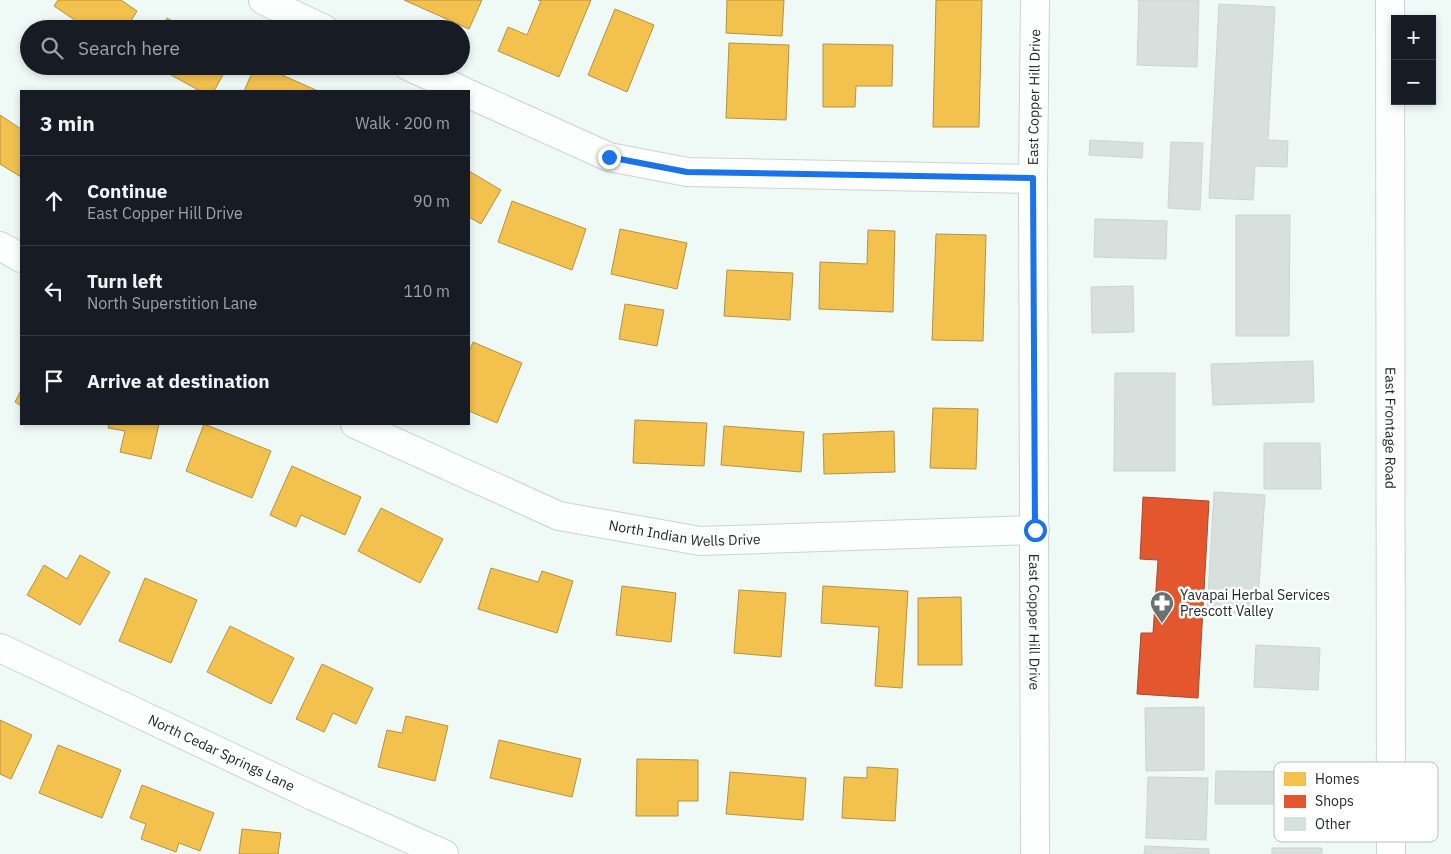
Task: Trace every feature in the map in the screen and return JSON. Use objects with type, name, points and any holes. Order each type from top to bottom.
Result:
[{"type":"street","points":[[263,0],[305,20]]},
{"type":"street","name":"East Copper Hill Drive","points":[[1035,0],[1033,178],[1036,854]]},
{"type":"street","name":"East Frontage Road","points":[[1390,0],[1392,762]]},
{"type":"street","points":[[428,75],[461,90]]},
{"type":"street","points":[[470,94],[609,157],[687,172],[1033,178]]},
{"type":"street","points":[[0,246],[20,257]]},
{"type":"street","name":"North Indian Wells Drive","points":[[357,425],[559,516],[700,541],[1035,530]]},
{"type":"street","name":"North Cedar Springs Lane","points":[[0,648],[313,796],[444,854]]},
{"type":"building: Homes","points":[[58,0],[121,0],[137,11],[132,20],[75,20],[54,6]]},
{"type":"building: Homes","points":[[404,0],[482,0],[470,27],[470,20],[449,20]]},
{"type":"building: Homes","points":[[538,0],[591,0],[559,77],[498,51],[508,27],[527,35],[541,1]]},
{"type":"building: Homes","points":[[727,0],[784,0],[782,36],[726,33]]},
{"type":"building: Homes","points":[[936,0],[982,0],[979,127],[933,127]]},
{"type":"building: Homes","points":[[615,9],[654,25],[627,92],[588,75]]},
{"type":"building: Homes","points":[[729,43],[789,45],[786,120],[726,118]]},
{"type":"building: Homes","points":[[823,44],[893,45],[892,86],[856,86],[855,107],[823,107]]},
{"type":"building: Homes","points":[[171,75],[223,75],[215,90],[198,90]]},
{"type":"building: Homes","points":[[251,75],[282,75],[316,90],[244,90]]},
{"type":"building: Homes","points":[[0,115],[20,128],[20,176],[0,164]]},
{"type":"building: Homes","points":[[470,172],[501,190],[481,224],[470,218]]},
{"type":"building: Homes","points":[[512,201],[586,229],[572,270],[498,242]]},
{"type":"building: Homes","points":[[620,229],[687,243],[677,289],[611,274]]},
{"type":"building: Homes","points":[[868,230],[895,231],[893,312],[819,309],[820,262],[867,264]]},
{"type":"building: Homes","points":[[936,234],[986,235],[983,341],[932,340]]},
{"type":"building: Homes","points":[[727,270],[793,273],[790,320],[724,316]]},
{"type":"building: Homes","points":[[625,304],[664,310],[657,346],[619,339]]},
{"type":"building: Homes","points":[[473,342],[522,363],[497,423],[470,411],[470,350]]},
{"type":"building: Homes","points":[[20,392],[20,405],[15,402]]},
{"type":"building: Homes","points":[[933,408],[978,409],[976,469],[930,468]]},
{"type":"building: Homes","points":[[635,420],[707,423],[704,466],[633,463]]},
{"type":"building: Homes","points":[[109,425],[159,425],[151,459],[120,452],[125,431],[108,428]]},
{"type":"building: Homes","points":[[204,425],[271,451],[252,498],[186,471]]},
{"type":"building: Homes","points":[[724,426],[804,432],[801,472],[721,465]]},
{"type":"building: Homes","points":[[894,431],[895,472],[824,474],[823,434]]},
{"type":"building: Homes","points":[[292,466],[361,497],[345,535],[301,515],[296,527],[270,515]]},
{"type":"building: Homes","points":[[381,508],[443,539],[420,583],[358,551]]},
{"type":"building: Homes","points":[[80,555],[110,572],[80,625],[27,595],[44,565],[67,579]]},
{"type":"building: Homes","points":[[491,568],[538,582],[542,571],[573,581],[557,633],[478,609]]},
{"type":"building: Homes","points":[[145,578],[197,600],[171,663],[119,641]]},
{"type":"building: Homes","points":[[622,586],[676,593],[671,642],[616,635]]},
{"type":"building: Homes","points":[[823,586],[908,591],[902,688],[875,686],[879,627],[821,623]]},
{"type":"building: Homes","points":[[739,590],[786,593],[781,657],[734,653]]},
{"type":"building: Homes","points":[[961,597],[962,665],[918,665],[918,598]]},
{"type":"building: Homes","points":[[230,626],[294,658],[271,704],[207,672]]},
{"type":"building: Homes","points":[[322,664],[373,688],[356,724],[333,713],[324,732],[296,719]]},
{"type":"building: Homes","points":[[406,716],[448,726],[435,781],[378,767],[387,730],[402,733]]},
{"type":"building: Homes","points":[[0,720],[32,735],[11,779],[0,774]]},
{"type":"building: Homes","points":[[499,740],[581,759],[572,797],[490,778]]},
{"type":"building: Homes","points":[[58,745],[121,770],[102,818],[39,793]]},
{"type":"building: Homes","points":[[637,759],[698,760],[698,801],[678,801],[678,816],[636,816]]},
{"type":"building: Homes","points":[[867,767],[898,769],[895,821],[842,818],[844,777],[867,778]]},
{"type":"building: Homes","points":[[730,772],[806,778],[803,820],[726,814]]},
{"type":"building: Homes","points":[[142,785],[214,813],[200,851],[179,843],[176,852],[141,839],[146,824],[130,818]]},
{"type":"building: Homes","points":[[242,829],[281,833],[278,854],[239,854]]},
{"type":"building: Shops","points":[[1143,497],[1209,501],[1198,698],[1137,694],[1141,633],[1153,633],[1158,560],[1140,559]]},
{"type":"building: Other","points":[[1137,0],[1199,0],[1197,67],[1137,65],[1139,1]]},
{"type":"building: Other","points":[[1219,4],[1275,7],[1268,140],[1288,141],[1287,167],[1255,166],[1253,200],[1209,198]]},
{"type":"building: Other","points":[[1090,140],[1143,143],[1142,158],[1089,155]]},
{"type":"building: Other","points":[[1171,142],[1203,143],[1200,210],[1168,208]]},
{"type":"building: Other","points":[[1236,215],[1290,215],[1289,336],[1236,336]]},
{"type":"building: Other","points":[[1095,219],[1167,221],[1166,259],[1094,257]]},
{"type":"building: Other","points":[[1133,286],[1134,332],[1092,333],[1091,287]]},
{"type":"building: Other","points":[[1313,361],[1314,402],[1213,405],[1211,364]]},
{"type":"building: Other","points":[[1115,373],[1175,373],[1175,471],[1114,471]]},
{"type":"building: Other","points":[[1264,443],[1320,443],[1321,489],[1264,489]]},
{"type":"building: Other","points":[[1214,492],[1265,495],[1257,615],[1207,612]]},
{"type":"building: Other","points":[[1256,645],[1320,648],[1318,690],[1254,687]]},
{"type":"building: Other","points":[[1204,707],[1204,770],[1146,771],[1145,708]]},
{"type":"building: Other","points":[[1216,771],[1274,771],[1274,804],[1215,804]]},
{"type":"building: Other","points":[[1148,777],[1208,778],[1206,840],[1146,838]]},
{"type":"building: Other","points":[[1145,846],[1209,849],[1209,854],[1144,854]]},
{"type":"building: Other","points":[[1272,848],[1322,848],[1322,854],[1272,854]]},
{"type":"place","name":"Yavapai Herbal Services Prescott Valley","points":[[1162,624]]},
{"type":"route","points":[[609,157],[687,172],[1033,178],[1035,530]]}]
